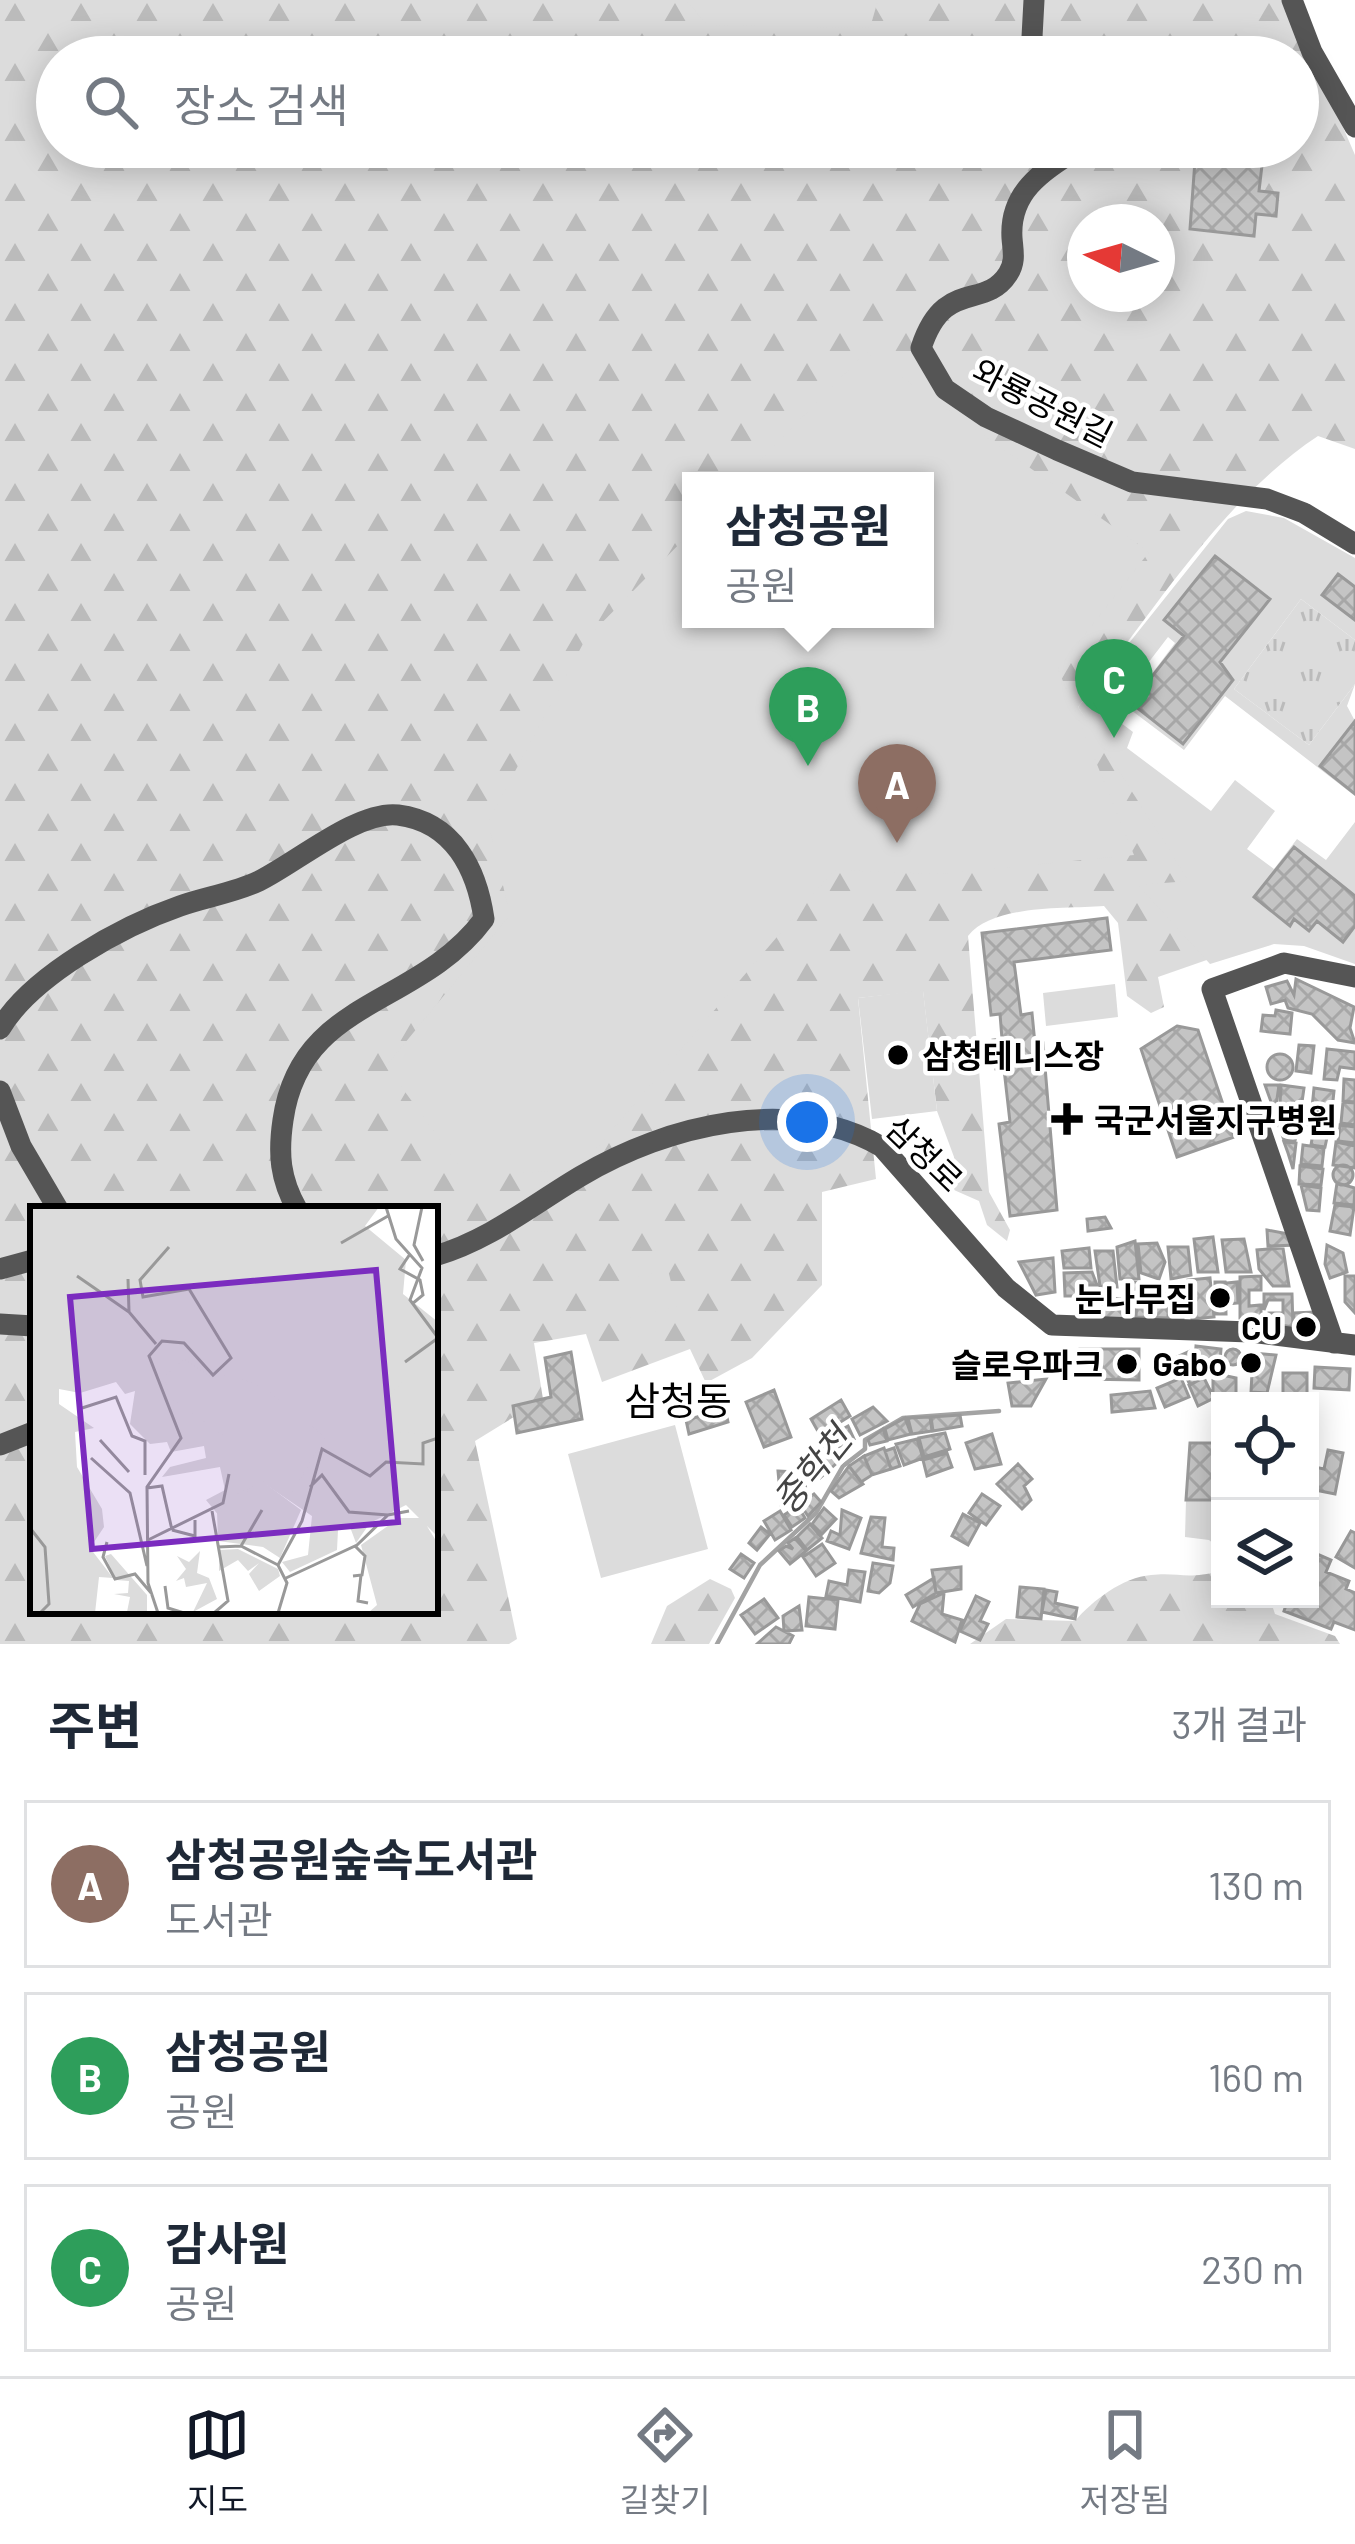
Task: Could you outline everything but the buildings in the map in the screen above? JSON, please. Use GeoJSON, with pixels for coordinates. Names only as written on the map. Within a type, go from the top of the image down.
{"type":"FeatureCollection","features":[{"type":"Feature","properties":{"kind":"street"},"geometry":{"type":"LineString","coordinates":[[1032,36],[1034,0]]}},
{"type":"Feature","properties":{"kind":"street"},"geometry":{"type":"LineString","coordinates":[[1292,0],[1306,36]]}},
{"type":"Feature","properties":{"kind":"street"},"geometry":{"type":"LineString","coordinates":[[1319,64],[1355,127]]}},
{"type":"Feature","properties":{"kind":"street","name":"와룡공원길"},"geometry":{"type":"LineString","coordinates":[[1051,168],[1016,200],[1015,258],[1008,274],[997,286],[953,298],[929,323],[921,348],[945,389],[986,417],[1132,482],[1267,499],[1304,512],[1355,544]]}},
{"type":"Feature","properties":{"kind":"street"},"geometry":{"type":"LineString","coordinates":[[0,1029],[13,1006],[66,964],[175,908],[253,884],[356,822],[401,815],[442,832],[457,845],[478,882],[484,919],[435,970],[344,1019],[301,1058],[285,1105],[278,1153],[295,1206]]}},
{"type":"Feature","properties":{"kind":"street"},"geometry":{"type":"LineString","coordinates":[[1345,1344],[1213,989],[1284,963],[1355,977]]}},
{"type":"Feature","properties":{"kind":"street"},"geometry":{"type":"LineString","coordinates":[[0,1090],[21,1146],[56,1206]]}},
{"type":"Feature","properties":{"kind":"street","name":"삼청로"},"geometry":{"type":"LineString","coordinates":[[438,1255],[482,1240],[586,1173],[667,1140],[756,1118],[807,1120],[859,1133],[882,1147],[1006,1288],[1052,1325],[1250,1332],[1345,1344]]}},
{"type":"Feature","properties":{"kind":"street"},"geometry":{"type":"LineString","coordinates":[[0,1269],[30,1261]]}},
{"type":"Feature","properties":{"kind":"street"},"geometry":{"type":"LineString","coordinates":[[0,1324],[30,1326]]}},
{"type":"Feature","properties":{"kind":"street"},"geometry":{"type":"LineString","coordinates":[[0,1445],[30,1433]]}},
{"type":"Feature","properties":{"kind":"green space"},"geometry":{"type":"Polygon","coordinates":[[[0,0],[1288,0],[1304,36],[36,36],[36,168],[1319,168],[1319,72],[1355,155],[1355,449],[1318,436],[1249,493],[1189,562],[1078,707],[1244,947],[1158,977],[1164,1007],[1151,1013],[1127,996],[1118,923],[1104,906],[1012,913],[994,918],[968,936],[989,1192],[1010,1230],[1007,1241],[987,1225],[979,1201],[954,1190],[954,1157],[937,1111],[923,991],[858,998],[876,1179],[822,1192],[822,1285],[752,1358],[706,1383],[690,1349],[602,1382],[586,1334],[534,1343],[543,1399],[475,1441],[517,1639],[509,1644],[0,1644],[0,0]]]}},
{"type":"Feature","properties":{"kind":"green space"},"geometry":{"type":"Polygon","coordinates":[[[686,0],[878,0],[870,28],[707,25],[686,0]]]}},
{"type":"Feature","properties":{"kind":"green space"},"geometry":{"type":"Polygon","coordinates":[[[866,352],[1149,552],[1058,669],[1134,855],[939,874],[834,870],[578,1170],[466,1175],[386,1066],[510,915],[488,822],[585,640],[682,541],[682,628],[934,628],[934,472],[749,472],[866,352]]]}},
{"type":"Feature","properties":{"kind":"green space"},"geometry":{"type":"Polygon","coordinates":[[[1246,511],[1284,518],[1355,558],[1355,587],[1323,595],[1355,620],[1355,640],[1301,599],[1234,689],[1309,745],[1355,684],[1347,706],[1355,721],[1320,766],[1355,796],[1225,696],[1184,750],[1127,707],[1175,643],[1168,637],[1109,714],[1133,732],[1127,748],[1211,811],[1235,780],[1275,811],[1247,849],[1274,869],[1297,839],[1326,860],[1355,822],[1355,896],[1294,847],[1254,897],[1290,925],[1294,919],[1309,931],[1317,921],[1342,942],[1355,926],[1355,964],[1304,946],[1274,944],[1210,964],[1138,885],[1189,881],[1078,707],[1228,519],[1246,511]],[[1215,556],[1164,620],[1184,636],[1182,743],[1232,681],[1220,662],[1269,599],[1215,556]]]}},
{"type":"Feature","properties":{"kind":"green space"},"geometry":{"type":"Polygon","coordinates":[[[1301,599],[1355,640],[1355,684],[1309,745],[1234,689],[1301,599]]]}},
{"type":"Feature","properties":{"kind":"green space"},"geometry":{"type":"Polygon","coordinates":[[[1115,984],[1118,1017],[1046,1026],[1043,993],[1115,984]]]}},
{"type":"Feature","properties":{"kind":"green space","name":"삼청테니스장"},"geometry":{"type":"Polygon","coordinates":[[[923,990],[937,1111],[872,1119],[858,998],[923,990]]]}},
{"type":"Feature","properties":{"kind":"green space"},"geometry":{"type":"Polygon","coordinates":[[[668,1270],[677,1306],[601,1324],[592,1288],[668,1270]]]}},
{"type":"Feature","properties":{"kind":"green space"},"geometry":{"type":"Polygon","coordinates":[[[675,1425],[708,1549],[601,1578],[568,1454],[675,1425]]]}},
{"type":"Feature","properties":{"kind":"green space"},"geometry":{"type":"Polygon","coordinates":[[[1186,1500],[1211,1500],[1211,1542],[1185,1537],[1186,1500]]]}},
{"type":"Feature","properties":{"kind":"green space"},"geometry":{"type":"Polygon","coordinates":[[[1211,1573],[1211,1608],[1273,1608],[1275,1614],[1335,1636],[1340,1644],[970,1644],[1006,1619],[1075,1621],[1109,1591],[1130,1580],[1161,1574],[1211,1573]]]}},
{"type":"Feature","properties":{"kind":"green space"},"geometry":{"type":"Polygon","coordinates":[[[710,1579],[731,1589],[735,1598],[709,1644],[651,1644],[667,1606],[710,1579]]]}},
{"type":"Feature","properties":{"kind":"waterway","name":"중학천"},"geometry":{"type":"LineString","coordinates":[[717,1644],[760,1565],[816,1513],[843,1466],[865,1449],[865,1440],[903,1418],[999,1411]]}},
{"type":"Feature","properties":{"kind":"place","name":"감사원"},"geometry":{"type":"Point","coordinates":[1114,738]}},
{"type":"Feature","properties":{"kind":"place","name":"삼청공원"},"geometry":{"type":"Point","coordinates":[808,766]}},
{"type":"Feature","properties":{"kind":"place","name":"삼청공원숲속도서관"},"geometry":{"type":"Point","coordinates":[897,843]}},
{"type":"Feature","properties":{"kind":"place","name":"삼청테니스장"},"geometry":{"type":"Point","coordinates":[898,1055]}},
{"type":"Feature","properties":{"kind":"place","name":"국군서울지구병원"},"geometry":{"type":"Point","coordinates":[1067,1119]}},
{"type":"Feature","properties":{"kind":"place","name":"눈나무집"},"geometry":{"type":"Point","coordinates":[1220,1298]}},
{"type":"Feature","properties":{"kind":"place","name":"CU"},"geometry":{"type":"Point","coordinates":[1306,1327]}},
{"type":"Feature","properties":{"kind":"place","name":"Gabo"},"geometry":{"type":"Point","coordinates":[1251,1363]}},
{"type":"Feature","properties":{"kind":"place","name":"슬로우파크"},"geometry":{"type":"Point","coordinates":[1127,1364]}},
{"type":"Feature","properties":{"kind":"district","name":"삼청동"},"geometry":{"type":"Point","coordinates":[678,1399]}}]}
